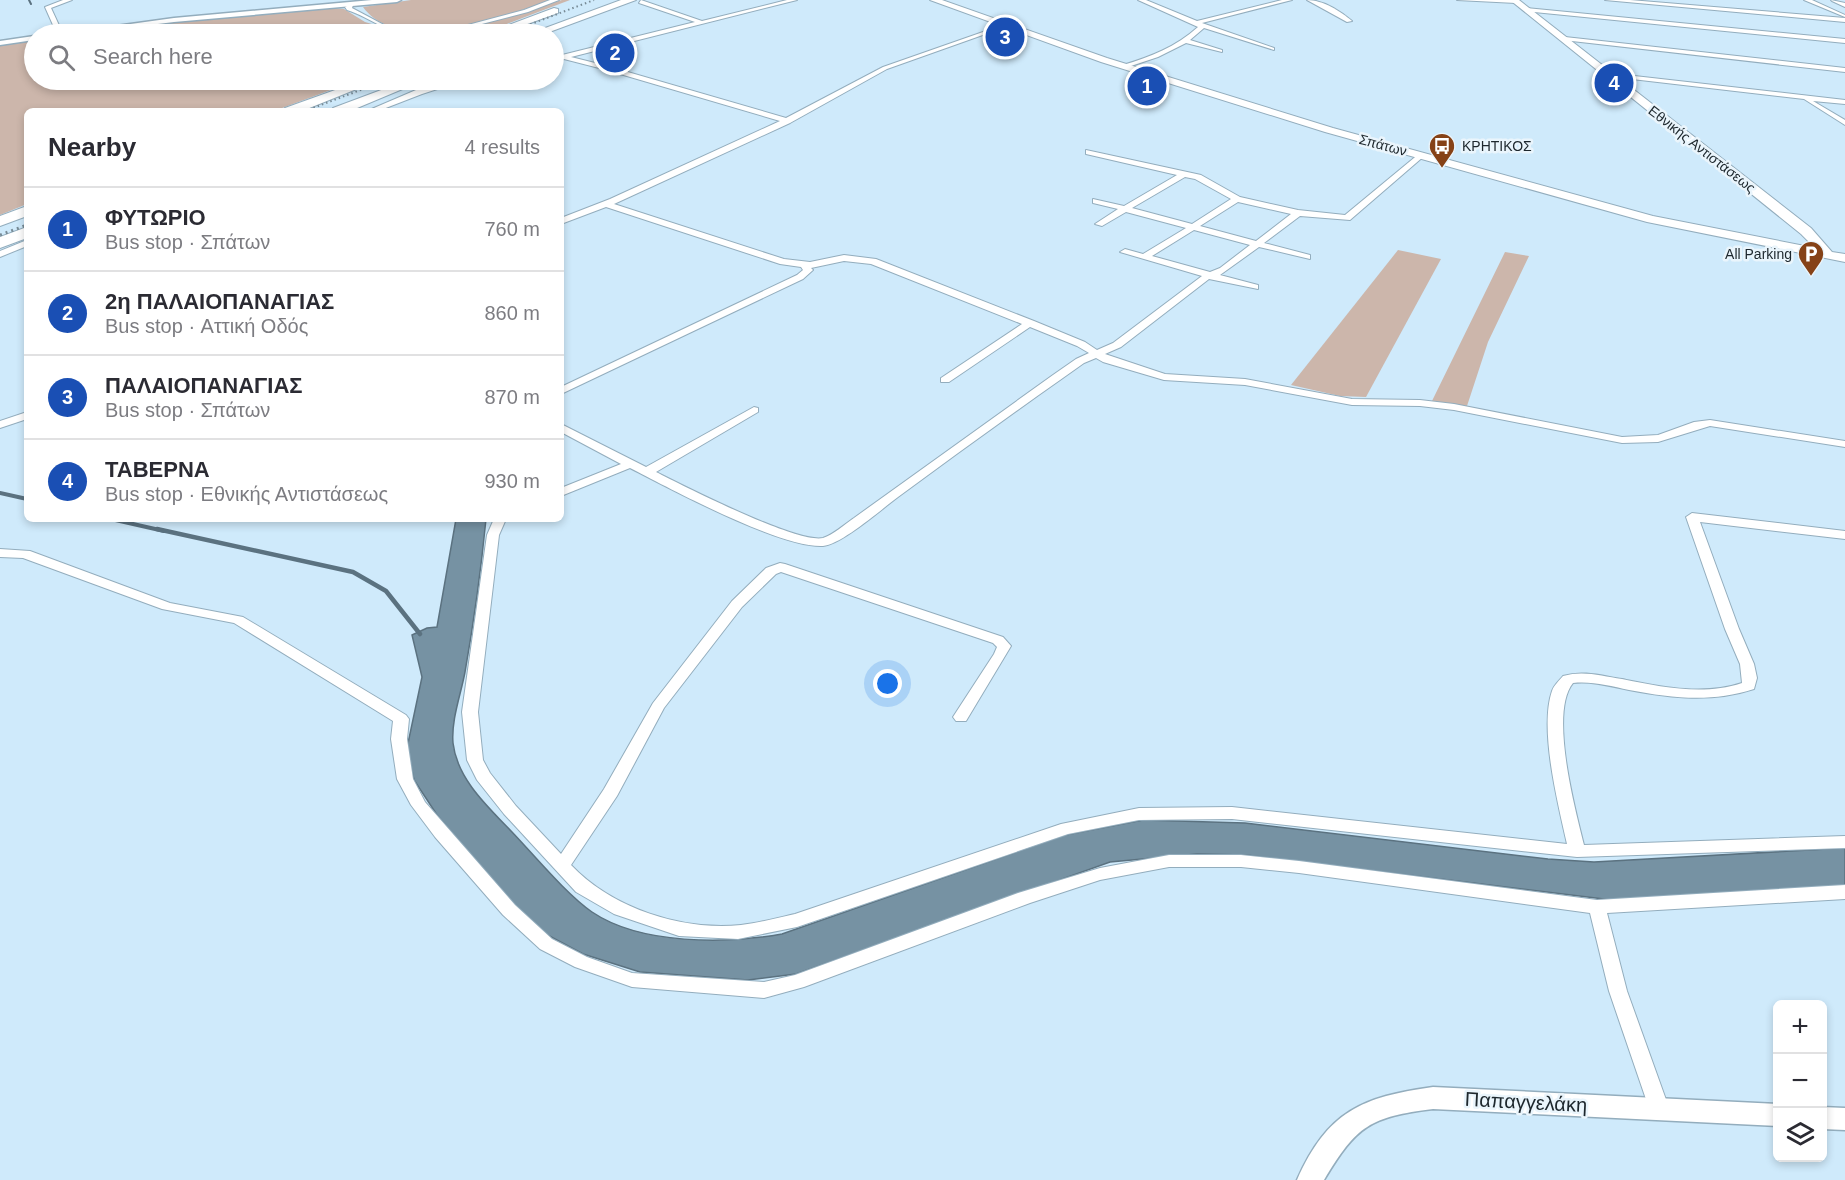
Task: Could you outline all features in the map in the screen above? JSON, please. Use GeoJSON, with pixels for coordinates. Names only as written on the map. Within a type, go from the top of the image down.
{"type":"FeatureCollection","features":[{"type":"Feature","properties":{"kind":"highway"},"geometry":{"type":"LineString","coordinates":[[559,24],[620,0]]}},
{"type":"Feature","properties":{"kind":"highway"},"geometry":{"type":"LineString","coordinates":[[564,24],[636,1]]}},
{"type":"Feature","properties":{"kind":"highway"},"geometry":{"type":"LineString","coordinates":[[518,24],[572,4]]}},
{"type":"Feature","properties":{"kind":"highway"},"geometry":{"type":"LineString","coordinates":[[298,108],[346,90]]}},
{"type":"Feature","properties":{"kind":"highway"},"geometry":{"type":"LineString","coordinates":[[346,108],[392,90]]}},
{"type":"Feature","properties":{"kind":"highway"},"geometry":{"type":"LineString","coordinates":[[0,221],[24,212]]}},
{"type":"Feature","properties":{"kind":"highway"},"geometry":{"type":"LineString","coordinates":[[1,246],[24,234]]}},
{"type":"Feature","properties":{"kind":"main road","name":"Σπάτων"},"geometry":{"type":"LineString","coordinates":[[924,0],[1001,24]]}},
{"type":"Feature","properties":{"kind":"main road","name":"Σπάτων"},"geometry":{"type":"LineString","coordinates":[[934,0],[1125,66],[1329,130],[1651,219],[1829,249],[1844,257]]}},
{"type":"Feature","properties":{"kind":"main road","name":"Εθνικής Αντιστάσεως"},"geometry":{"type":"LineString","coordinates":[[1515,1],[1829,249]]}},
{"type":"Feature","properties":{"kind":"street"},"geometry":{"type":"LineString","coordinates":[[56,24],[48,7],[69,0]]}},
{"type":"Feature","properties":{"kind":"street"},"geometry":{"type":"LineString","coordinates":[[147,24],[397,0]]}},
{"type":"Feature","properties":{"kind":"street"},"geometry":{"type":"LineString","coordinates":[[476,24],[526,11],[556,0]]}},
{"type":"Feature","properties":{"kind":"street"},"geometry":{"type":"LineString","coordinates":[[564,56],[794,0]]}},
{"type":"Feature","properties":{"kind":"street"},"geometry":{"type":"LineString","coordinates":[[1141,0],[1199,24],[1272,49]]}},
{"type":"Feature","properties":{"kind":"street"},"geometry":{"type":"LineString","coordinates":[[1199,24],[1288,0]]}},
{"type":"Feature","properties":{"kind":"street"},"geometry":{"type":"LineString","coordinates":[[1310,0],[1325,6],[1349,21]]}},
{"type":"Feature","properties":{"kind":"street"},"geometry":{"type":"LineString","coordinates":[[1462,0],[1515,1]]}},
{"type":"Feature","properties":{"kind":"street"},"geometry":{"type":"LineString","coordinates":[[1608,0],[1740,12],[1845,18]]}},
{"type":"Feature","properties":{"kind":"street"},"geometry":{"type":"LineString","coordinates":[[1718,0],[1749,18]]}},
{"type":"Feature","properties":{"kind":"street"},"geometry":{"type":"LineString","coordinates":[[1807,0],[1845,18]]}},
{"type":"Feature","properties":{"kind":"street"},"geometry":{"type":"LineString","coordinates":[[1834,0],[1845,5]]}},
{"type":"Feature","properties":{"kind":"street"},"geometry":{"type":"LineString","coordinates":[[636,1],[703,23]]}},
{"type":"Feature","properties":{"kind":"street"},"geometry":{"type":"LineString","coordinates":[[350,5],[379,24]]}},
{"type":"Feature","properties":{"kind":"street"},"geometry":{"type":"LineString","coordinates":[[1526,10],[1845,41]]}},
{"type":"Feature","properties":{"kind":"street"},"geometry":{"type":"LineString","coordinates":[[564,220],[607,204],[787,121],[885,68],[1001,24]]}},
{"type":"Feature","properties":{"kind":"street"},"geometry":{"type":"LineString","coordinates":[[1125,66],[1158,57],[1186,41],[1201,28],[1199,24]]}},
{"type":"Feature","properties":{"kind":"street"},"geometry":{"type":"LineString","coordinates":[[1758,24],[1776,35]]}},
{"type":"Feature","properties":{"kind":"street"},"geometry":{"type":"LineString","coordinates":[[0,43],[24,39]]}},
{"type":"Feature","properties":{"kind":"street"},"geometry":{"type":"LineString","coordinates":[[1565,39],[1845,70]]}},
{"type":"Feature","properties":{"kind":"street"},"geometry":{"type":"LineString","coordinates":[[1186,41],[1220,51]]}},
{"type":"Feature","properties":{"kind":"street"},"geometry":{"type":"LineString","coordinates":[[564,60],[584,63],[787,121]]}},
{"type":"Feature","properties":{"kind":"street"},"geometry":{"type":"LineString","coordinates":[[1608,75],[1845,102]]}},
{"type":"Feature","properties":{"kind":"street"},"geometry":{"type":"LineString","coordinates":[[379,108],[426,90]]}},
{"type":"Feature","properties":{"kind":"street"},"geometry":{"type":"LineString","coordinates":[[1802,97],[1845,123]]}},
{"type":"Feature","properties":{"kind":"street"},"geometry":{"type":"LineString","coordinates":[[1089,152],[1198,177],[1222,194],[1237,199],[1298,213],[1347,218],[1420,155]]}},
{"type":"Feature","properties":{"kind":"street"},"geometry":{"type":"LineString","coordinates":[[1099,224],[1184,174]]}},
{"type":"Feature","properties":{"kind":"street"},"geometry":{"type":"LineString","coordinates":[[1145,257],[1237,199]]}},
{"type":"Feature","properties":{"kind":"street"},"geometry":{"type":"LineString","coordinates":[[1096,201],[1307,257]]}},
{"type":"Feature","properties":{"kind":"street"},"geometry":{"type":"LineString","coordinates":[[607,204],[783,262],[805,266],[844,258],[873,261],[1030,323],[1096,352],[1107,360],[1164,377],[1245,382],[1352,402],[1420,403],[1454,407],[1622,440],[1650,441],[1672,436],[1695,424],[1710,423],[1845,444]]}},
{"type":"Feature","properties":{"kind":"street"},"geometry":{"type":"LineString","coordinates":[[564,211],[577,216]]}},
{"type":"Feature","properties":{"kind":"street"},"geometry":{"type":"LineString","coordinates":[[564,429],[646,472],[795,539],[823,542],[864,516],[1062,373],[1096,352],[1117,345],[1206,277],[1223,270],[1260,244],[1298,213]]}},
{"type":"Feature","properties":{"kind":"street"},"geometry":{"type":"LineString","coordinates":[[1,246],[24,243]]}},
{"type":"Feature","properties":{"kind":"street"},"geometry":{"type":"LineString","coordinates":[[1125,252],[1255,287]]}},
{"type":"Feature","properties":{"kind":"street"},"geometry":{"type":"LineString","coordinates":[[564,390],[806,273],[808,270],[805,266]]}},
{"type":"Feature","properties":{"kind":"street"},"geometry":{"type":"LineString","coordinates":[[945,380],[1030,323]]}},
{"type":"Feature","properties":{"kind":"street"},"geometry":{"type":"LineString","coordinates":[[646,472],[754,410]]}},
{"type":"Feature","properties":{"kind":"street"},"geometry":{"type":"LineString","coordinates":[[0,425],[24,416]]}},
{"type":"Feature","properties":{"kind":"street"},"geometry":{"type":"LineString","coordinates":[[564,491],[630,464]]}},
{"type":"Feature","properties":{"kind":"street"},"geometry":{"type":"LineString","coordinates":[[1577,852],[1568,817],[1559,762],[1555,714],[1559,691],[1568,679],[1584,676],[1663,692],[1706,695],[1731,693],[1749,686],[1751,676],[1746,660],[1733,631],[1692,517],[1845,535]]}},
{"type":"Feature","properties":{"kind":"street"},"geometry":{"type":"LineString","coordinates":[[499,522],[493,535],[470,712],[475,760],[483,776],[510,810],[582,887],[621,909],[679,929],[728,932],[759,929],[797,920],[1067,828],[1139,814],[1232,813],[1577,852],[1845,842]]}},
{"type":"Feature","properties":{"kind":"street"},"geometry":{"type":"LineString","coordinates":[[0,553],[26,554],[167,606],[238,620],[401,718],[399,739],[405,779],[419,805],[441,833],[509,910],[546,944],[581,962],[632,980],[764,990],[797,982],[1072,882],[1169,861],[1241,861],[1299,867],[1597,907],[1845,892]]}},
{"type":"Feature","properties":{"kind":"street"},"geometry":{"type":"LineString","coordinates":[[562,865],[611,792],[658,706],[737,604],[771,570],[780,567],[998,640],[1004,646],[1001,654],[961,717]]}},
{"type":"Feature","properties":{"kind":"street"},"geometry":{"type":"LineString","coordinates":[[1597,907],[1618,991],[1659,1108]]}},
{"type":"Feature","properties":{"kind":"street","name":"Παπαγγελάκη"},"geometry":{"type":"LineString","coordinates":[[1310,1180],[1333,1142],[1351,1120],[1372,1109],[1396,1102],[1433,1098],[1773,1115]]}},
{"type":"Feature","properties":{"kind":"street"},"geometry":{"type":"LineString","coordinates":[[1827,1118],[1845,1119]]}},
{"type":"Feature","properties":{"kind":"shaded area"},"geometry":{"type":"Polygon","coordinates":[[[411,0],[552,0],[472,24],[386,24],[380,22],[363,7],[411,0]]]}},
{"type":"Feature","properties":{"kind":"shaded area"},"geometry":{"type":"Polygon","coordinates":[[[562,0],[570,0],[506,24],[480,24],[562,0]]]}},
{"type":"Feature","properties":{"kind":"shaded area"},"geometry":{"type":"Polygon","coordinates":[[[333,8],[344,9],[372,24],[159,24],[333,8]]]}},
{"type":"Feature","properties":{"kind":"shaded area"},"geometry":{"type":"Polygon","coordinates":[[[24,41],[24,90],[331,90],[282,108],[24,108],[24,205],[0,215],[0,45],[24,41]]]}},
{"type":"Feature","properties":{"kind":"shaded area"},"geometry":{"type":"Polygon","coordinates":[[[1398,250],[1441,259],[1366,397],[1340,396],[1291,385],[1398,250]]]}},
{"type":"Feature","properties":{"kind":"shaded area"},"geometry":{"type":"Polygon","coordinates":[[[1505,252],[1529,256],[1488,342],[1467,406],[1432,401],[1505,252]]]}},
{"type":"Feature","properties":{"kind":"water"},"geometry":{"type":"Polygon","coordinates":[[[455,522],[486,522],[465,672],[453,725],[453,743],[461,769],[475,792],[582,905],[612,923],[634,931],[659,936],[710,940],[782,934],[1065,835],[1143,820],[1245,823],[1548,859],[1594,862],[1845,848],[1845,889],[1612,900],[1246,855],[1197,854],[1110,862],[796,974],[748,980],[640,972],[583,954],[540,931],[500,890],[437,815],[414,780],[407,748],[422,677],[412,635],[427,628],[437,627],[455,522]]]}},
{"type":"Feature","properties":{"kind":"waterway"},"geometry":{"type":"LineString","coordinates":[[29,0],[31,4]]}},
{"type":"Feature","properties":{"kind":"waterway"},"geometry":{"type":"LineString","coordinates":[[0,493],[24,498]]}},
{"type":"Feature","properties":{"kind":"waterway"},"geometry":{"type":"LineString","coordinates":[[124,522],[164,531]]}},
{"type":"Feature","properties":{"kind":"waterway"},"geometry":{"type":"LineString","coordinates":[[157,529],[353,572],[386,591],[420,634]]}},
{"type":"Feature","properties":{"kind":"railway"},"geometry":{"type":"LineString","coordinates":[[531,24],[594,0]]}},
{"type":"Feature","properties":{"kind":"railway"},"geometry":{"type":"LineString","coordinates":[[313,108],[361,90]]}},
{"type":"Feature","properties":{"kind":"railway"},"geometry":{"type":"LineString","coordinates":[[0,235],[24,226]]}},
{"type":"Feature","properties":{"kind":"place","name":"ΠΑΛΑΙΟΠΑΝΑΓΙΑΣ"},"geometry":{"type":"Point","coordinates":[1005,37]}},
{"type":"Feature","properties":{"kind":"place","name":"2η ΠΑΛΑΙΟΠΑΝΑΓΙΑΣ"},"geometry":{"type":"Point","coordinates":[615,53]}},
{"type":"Feature","properties":{"kind":"place","name":"ΤΑΒΕΡΝΑ"},"geometry":{"type":"Point","coordinates":[1614,83]}},
{"type":"Feature","properties":{"kind":"place","name":"ΦΥΤΩΡΙΟ"},"geometry":{"type":"Point","coordinates":[1147,86]}},
{"type":"Feature","properties":{"kind":"place","name":"ΚΡΗΤΙΚΟΣ"},"geometry":{"type":"Point","coordinates":[1442,169]}},
{"type":"Feature","properties":{"kind":"place","name":"All Parking"},"geometry":{"type":"Point","coordinates":[1811,277]}}]}
